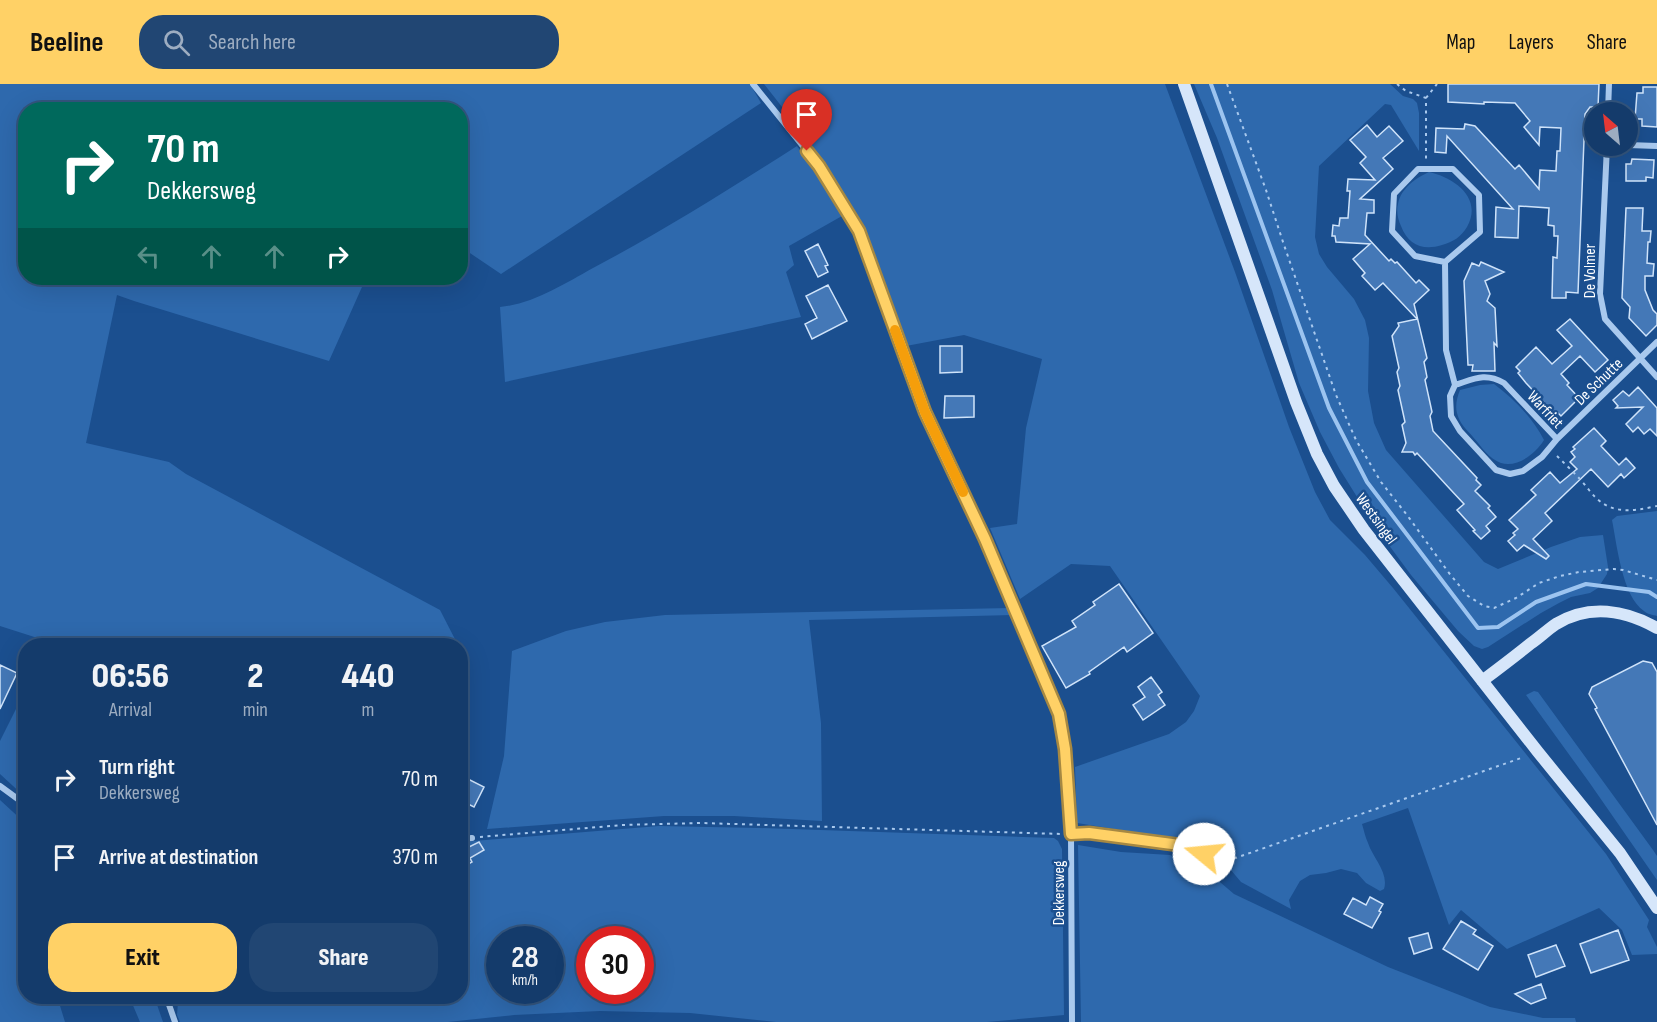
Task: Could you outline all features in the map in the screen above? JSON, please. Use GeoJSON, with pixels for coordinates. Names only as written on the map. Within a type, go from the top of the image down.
{"type":"FeatureCollection","features":[{"type":"Feature","properties":{"kind":"main road","name":"Westsingel"},"geometry":{"type":"LineString","coordinates":[[1184,84],[1296,402],[1317,454],[1334,486],[1364,530],[1620,853],[1657,908]]}},
{"type":"Feature","properties":{"kind":"main road"},"geometry":{"type":"LineString","coordinates":[[1482,681],[1556,624],[1586,612],[1621,613],[1642,619],[1657,628]]}},
{"type":"Feature","properties":{"kind":"street","name":"Dekkersweg"},"geometry":{"type":"LineString","coordinates":[[753,84],[819,166],[859,231],[925,412],[985,539],[1059,714],[1065,749],[1071,834],[1072,1022]]}},
{"type":"Feature","properties":{"kind":"street"},"geometry":{"type":"LineString","coordinates":[[1608,102],[1609,84]]}},
{"type":"Feature","properties":{"kind":"street"},"geometry":{"type":"LineString","coordinates":[[1638,145],[1657,146]]}},
{"type":"Feature","properties":{"kind":"street","name":"De Volmer"},"geometry":{"type":"LineString","coordinates":[[1607,156],[1600,294],[1605,319],[1657,377]]}},
{"type":"Feature","properties":{"kind":"street"},"geometry":{"type":"LineString","coordinates":[[1426,169],[1453,169],[1479,195],[1480,232],[1444,262],[1415,256],[1392,231],[1394,194],[1418,170],[1426,169]]}},
{"type":"Feature","properties":{"kind":"street","name":"Warfriet"},"geometry":{"type":"LineString","coordinates":[[1444,262],[1446,350],[1455,385],[1450,396],[1451,416],[1460,432],[1496,471],[1510,474],[1523,471],[1557,439],[1504,383],[1495,377],[1480,377],[1455,385]]}},
{"type":"Feature","properties":{"kind":"street","name":"De Schutte"},"geometry":{"type":"LineString","coordinates":[[1557,439],[1657,342]]}},
{"type":"Feature","properties":{"kind":"street"},"geometry":{"type":"LineString","coordinates":[[0,786],[18,798]]}},
{"type":"Feature","properties":{"kind":"street"},"geometry":{"type":"LineString","coordinates":[[1071,834],[1089,833],[1187,846],[1219,864]]}},
{"type":"Feature","properties":{"kind":"street"},"geometry":{"type":"LineString","coordinates":[[468,838],[472,838]]}},
{"type":"Feature","properties":{"kind":"street"},"geometry":{"type":"LineString","coordinates":[[169,1004],[175,1022]]}},
{"type":"Feature","properties":{"kind":"path"},"geometry":{"type":"LineString","coordinates":[[1227,84],[1336,395],[1356,440],[1381,482],[1468,596],[1484,606],[1494,608],[1539,583],[1560,576],[1614,569],[1657,580]]}},
{"type":"Feature","properties":{"kind":"path"},"geometry":{"type":"LineString","coordinates":[[1397,84],[1406,91],[1426,98]]}},
{"type":"Feature","properties":{"kind":"path"},"geometry":{"type":"LineString","coordinates":[[1426,169],[1426,98],[1437,84]]}},
{"type":"Feature","properties":{"kind":"path"},"geometry":{"type":"LineString","coordinates":[[1550,448],[1600,503],[1612,509],[1624,510],[1657,506]]}},
{"type":"Feature","properties":{"kind":"path"},"geometry":{"type":"LineString","coordinates":[[1219,864],[1538,752]]}},
{"type":"Feature","properties":{"kind":"path"},"geometry":{"type":"LineString","coordinates":[[472,838],[622,825],[701,823],[1071,834]]}},
{"type":"Feature","properties":{"kind":"shaded area"},"geometry":{"type":"Polygon","coordinates":[[[0,84],[750,84],[761,103],[501,274],[468,252],[468,102],[18,102],[18,285],[363,285],[329,361],[117,295],[86,443],[169,462],[186,474],[440,610],[454,638],[38,638],[0,626],[0,84]]]}},
{"type":"Feature","properties":{"kind":"shaded area"},"geometry":{"type":"Polygon","coordinates":[[[764,84],[1165,84],[1235,272],[1289,427],[1315,492],[1330,520],[1365,555],[1393,588],[1606,854],[1649,920],[1647,927],[1657,947],[1657,954],[1632,955],[1622,930],[1599,908],[1507,949],[1461,910],[1449,925],[1408,808],[1362,824],[1370,849],[1382,871],[1384,889],[1380,891],[1366,883],[1357,873],[1341,869],[1310,875],[1300,881],[1289,900],[1291,909],[1241,882],[1230,869],[1189,841],[1077,823],[1075,767],[1169,734],[1186,722],[1194,711],[1200,696],[1110,566],[1071,564],[1020,599],[990,528],[1017,524],[1026,428],[1042,359],[964,335],[906,346],[869,248],[846,199],[813,148],[764,84]]]}},
{"type":"Feature","properties":{"kind":"shaded area"},"geometry":{"type":"Polygon","coordinates":[[[1194,84],[1390,84],[1403,96],[1417,103],[1419,151],[1391,105],[1385,104],[1319,166],[1315,237],[1319,254],[1354,299],[1365,320],[1369,338],[1368,391],[1374,423],[1386,450],[1484,562],[1498,569],[1580,537],[1603,535],[1608,567],[1607,574],[1598,588],[1559,603],[1482,649],[1474,646],[1458,631],[1411,575],[1377,529],[1339,468],[1320,432],[1299,383],[1272,290],[1217,138],[1194,84]]]}},
{"type":"Feature","properties":{"kind":"shaded area"},"geometry":{"type":"Polygon","coordinates":[[[797,146],[819,175],[842,216],[789,246],[794,265],[786,272],[801,317],[505,382],[500,307],[536,298],[560,287],[671,224],[797,146]]]}},
{"type":"Feature","properties":{"kind":"shaded area"},"geometry":{"type":"Polygon","coordinates":[[[1429,172],[1448,179],[1464,191],[1469,198],[1471,217],[1467,227],[1453,241],[1435,247],[1423,247],[1412,242],[1404,233],[1397,210],[1402,193],[1406,188],[1429,172]]]}},
{"type":"Feature","properties":{"kind":"shaded area"},"geometry":{"type":"Polygon","coordinates":[[[1494,384],[1522,409],[1544,440],[1526,458],[1514,463],[1501,463],[1489,455],[1464,426],[1457,413],[1460,390],[1494,384]]]}},
{"type":"Feature","properties":{"kind":"shaded area"},"geometry":{"type":"Polygon","coordinates":[[[1657,511],[1657,616],[1644,611],[1630,594],[1622,569],[1612,520],[1617,516],[1657,511]]]}},
{"type":"Feature","properties":{"kind":"shaded area"},"geometry":{"type":"Polygon","coordinates":[[[1010,608],[1013,615],[809,620],[821,723],[822,821],[734,816],[664,816],[487,829],[504,756],[512,651],[566,631],[605,622],[665,615],[1010,608]]]}},
{"type":"Feature","properties":{"kind":"shaded area"},"geometry":{"type":"Polygon","coordinates":[[[1534,691],[1538,692],[1657,856],[1657,880],[1526,695],[1534,691]]]}},
{"type":"Feature","properties":{"kind":"shaded area"},"geometry":{"type":"Polygon","coordinates":[[[18,705],[18,791],[0,774],[0,741],[18,705]]]}},
{"type":"Feature","properties":{"kind":"shaded area"},"geometry":{"type":"Polygon","coordinates":[[[0,800],[18,817],[18,1004],[59,1004],[65,1022],[0,1022],[0,800]]]}},
{"type":"Feature","properties":{"kind":"shaded area"},"geometry":{"type":"Polygon","coordinates":[[[659,826],[1054,838],[1062,849],[1064,1015],[987,1022],[776,1022],[690,1013],[600,1011],[514,1015],[448,1022],[180,1022],[177,1015],[178,1004],[468,1004],[468,841],[659,826]]]}},
{"type":"Feature","properties":{"kind":"shaded area"},"geometry":{"type":"Polygon","coordinates":[[[1078,845],[1121,852],[1170,855],[1214,877],[1234,894],[1388,967],[1490,1007],[1543,1018],[1575,1018],[1576,1022],[1081,1022],[1078,845]]]}},
{"type":"Feature","properties":{"kind":"shaded area"},"geometry":{"type":"Polygon","coordinates":[[[132,1004],[157,1004],[163,1022],[140,1022],[132,1004]]]}},
{"type":"Feature","properties":{"kind":"building"},"geometry":{"type":"Polygon","coordinates":[[[1448,84],[1599,84],[1598,102],[1584,102],[1578,293],[1566,292],[1566,298],[1552,298],[1553,257],[1557,258],[1558,236],[1554,236],[1554,226],[1548,225],[1549,208],[1519,206],[1518,238],[1495,237],[1496,207],[1513,209],[1447,136],[1446,153],[1435,152],[1436,128],[1464,129],[1465,124],[1475,126],[1515,169],[1519,165],[1539,189],[1540,170],[1556,171],[1561,128],[1540,127],[1539,145],[1524,127],[1530,121],[1515,103],[1448,102],[1448,84]]]}},
{"type":"Feature","properties":{"kind":"building"},"geometry":{"type":"Polygon","coordinates":[[[1643,87],[1657,87],[1657,127],[1642,126],[1642,119],[1638,119],[1637,93],[1643,93],[1643,87]]]}},
{"type":"Feature","properties":{"kind":"building"},"geometry":{"type":"Polygon","coordinates":[[[1367,125],[1377,137],[1389,126],[1403,141],[1383,158],[1393,169],[1360,199],[1374,200],[1374,213],[1367,213],[1365,235],[1389,261],[1391,259],[1397,262],[1416,283],[1419,280],[1429,290],[1414,304],[1427,358],[1424,362],[1427,377],[1425,380],[1432,412],[1430,416],[1433,431],[1477,478],[1476,480],[1481,485],[1475,491],[1490,506],[1488,508],[1496,517],[1486,526],[1490,531],[1481,539],[1457,510],[1464,504],[1417,453],[1415,455],[1413,452],[1402,452],[1406,443],[1402,425],[1405,422],[1398,390],[1400,386],[1397,372],[1399,368],[1392,336],[1399,326],[1398,323],[1417,319],[1383,283],[1375,290],[1362,276],[1365,273],[1353,259],[1370,244],[1336,242],[1335,236],[1332,236],[1333,225],[1339,226],[1340,218],[1348,218],[1350,191],[1347,191],[1348,179],[1375,180],[1360,163],[1366,157],[1350,140],[1367,125]]]}},
{"type":"Feature","properties":{"kind":"building"},"geometry":{"type":"Polygon","coordinates":[[[1632,159],[1654,160],[1653,178],[1646,177],[1646,181],[1626,181],[1626,164],[1631,164],[1632,159]]]}},
{"type":"Feature","properties":{"kind":"building"},"geometry":{"type":"Polygon","coordinates":[[[1626,208],[1643,208],[1642,231],[1651,231],[1647,263],[1654,264],[1653,276],[1645,276],[1645,290],[1657,314],[1657,325],[1646,336],[1629,318],[1630,307],[1622,298],[1626,208]]]}},
{"type":"Feature","properties":{"kind":"building"},"geometry":{"type":"Polygon","coordinates":[[[818,244],[828,265],[825,266],[828,272],[818,277],[805,251],[818,244]]]}},
{"type":"Feature","properties":{"kind":"building"},"geometry":{"type":"Polygon","coordinates":[[[1481,262],[1504,272],[1485,281],[1490,294],[1487,301],[1495,308],[1497,346],[1494,343],[1495,371],[1472,371],[1473,365],[1468,365],[1464,281],[1472,263],[1479,266],[1481,262]]]}},
{"type":"Feature","properties":{"kind":"building"},"geometry":{"type":"Polygon","coordinates":[[[828,285],[847,321],[812,339],[805,324],[817,318],[806,296],[828,285]]]}},
{"type":"Feature","properties":{"kind":"building"},"geometry":{"type":"Polygon","coordinates":[[[1570,319],[1608,360],[1595,372],[1580,356],[1561,374],[1579,398],[1561,416],[1557,412],[1555,414],[1526,383],[1516,367],[1536,347],[1552,364],[1572,346],[1557,330],[1570,319]]]}},
{"type":"Feature","properties":{"kind":"building"},"geometry":{"type":"Polygon","coordinates":[[[940,346],[962,346],[962,372],[940,373],[940,346]]]}},
{"type":"Feature","properties":{"kind":"building"},"geometry":{"type":"Polygon","coordinates":[[[1638,387],[1657,408],[1657,436],[1650,429],[1644,434],[1638,427],[1633,432],[1626,424],[1643,407],[1616,408],[1618,406],[1613,400],[1623,391],[1629,396],[1638,387]]]}},
{"type":"Feature","properties":{"kind":"building"},"geometry":{"type":"Polygon","coordinates":[[[945,396],[974,396],[974,417],[944,418],[945,396]]]}},
{"type":"Feature","properties":{"kind":"building"},"geometry":{"type":"Polygon","coordinates":[[[1594,428],[1606,441],[1601,446],[1619,465],[1626,458],[1635,468],[1624,478],[1621,474],[1608,487],[1591,469],[1545,513],[1552,521],[1533,539],[1549,556],[1546,559],[1524,545],[1517,551],[1508,541],[1518,529],[1509,520],[1536,495],[1531,490],[1550,472],[1560,483],[1577,469],[1570,462],[1575,457],[1571,452],[1575,449],[1573,447],[1594,428]]]}},
{"type":"Feature","properties":{"kind":"building"},"geometry":{"type":"Polygon","coordinates":[[[1119,584],[1153,633],[1127,652],[1124,647],[1089,672],[1090,674],[1066,688],[1042,646],[1076,627],[1072,621],[1095,605],[1093,602],[1119,584]]]}},
{"type":"Feature","properties":{"kind":"building"},"geometry":{"type":"Polygon","coordinates":[[[1643,661],[1652,663],[1657,672],[1657,825],[1589,694],[1592,687],[1643,661]]]}},
{"type":"Feature","properties":{"kind":"building"},"geometry":{"type":"Polygon","coordinates":[[[0,665],[17,673],[0,709],[0,665]]]}},
{"type":"Feature","properties":{"kind":"building"},"geometry":{"type":"Polygon","coordinates":[[[1151,677],[1162,692],[1158,695],[1165,705],[1143,720],[1133,705],[1145,697],[1138,687],[1151,677]]]}},
{"type":"Feature","properties":{"kind":"building"},"geometry":{"type":"Polygon","coordinates":[[[468,779],[484,787],[474,807],[468,804],[468,779]]]}},
{"type":"Feature","properties":{"kind":"building"},"geometry":{"type":"Polygon","coordinates":[[[479,842],[484,850],[470,858],[472,862],[468,864],[468,848],[479,842]]]}},
{"type":"Feature","properties":{"kind":"building"},"geometry":{"type":"Polygon","coordinates":[[[1370,897],[1383,904],[1372,928],[1344,914],[1353,898],[1366,905],[1370,897]]]}},
{"type":"Feature","properties":{"kind":"building"},"geometry":{"type":"Polygon","coordinates":[[[1461,921],[1476,930],[1473,934],[1493,946],[1478,970],[1443,949],[1461,921]]]}},
{"type":"Feature","properties":{"kind":"building"},"geometry":{"type":"Polygon","coordinates":[[[1618,930],[1629,960],[1591,973],[1580,944],[1618,930]]]}},
{"type":"Feature","properties":{"kind":"building"},"geometry":{"type":"Polygon","coordinates":[[[1428,933],[1432,948],[1414,954],[1409,938],[1428,933]]]}},
{"type":"Feature","properties":{"kind":"building"},"geometry":{"type":"Polygon","coordinates":[[[1556,945],[1565,966],[1536,977],[1528,955],[1556,945]]]}},
{"type":"Feature","properties":{"kind":"building"},"geometry":{"type":"Polygon","coordinates":[[[1541,984],[1546,998],[1531,1004],[1515,994],[1541,984]]]}},
{"type":"Feature","properties":{"kind":"waterway"},"geometry":{"type":"LineString","coordinates":[[1211,84],[1329,408],[1367,482],[1478,628],[1498,627],[1536,602],[1586,584],[1649,592],[1657,597]]}},
{"type":"Feature","properties":{"kind":"slow traffic"},"geometry":{"type":"LineString","coordinates":[[895,330],[925,412],[963,492]]}},
{"type":"Feature","properties":{"kind":"route"},"geometry":{"type":"LineString","coordinates":[[807,151],[819,166],[859,231],[925,412],[985,539],[1048,684],[1059,714],[1065,749],[1071,834],[1089,833],[1187,846],[1204,854]]}}]}
